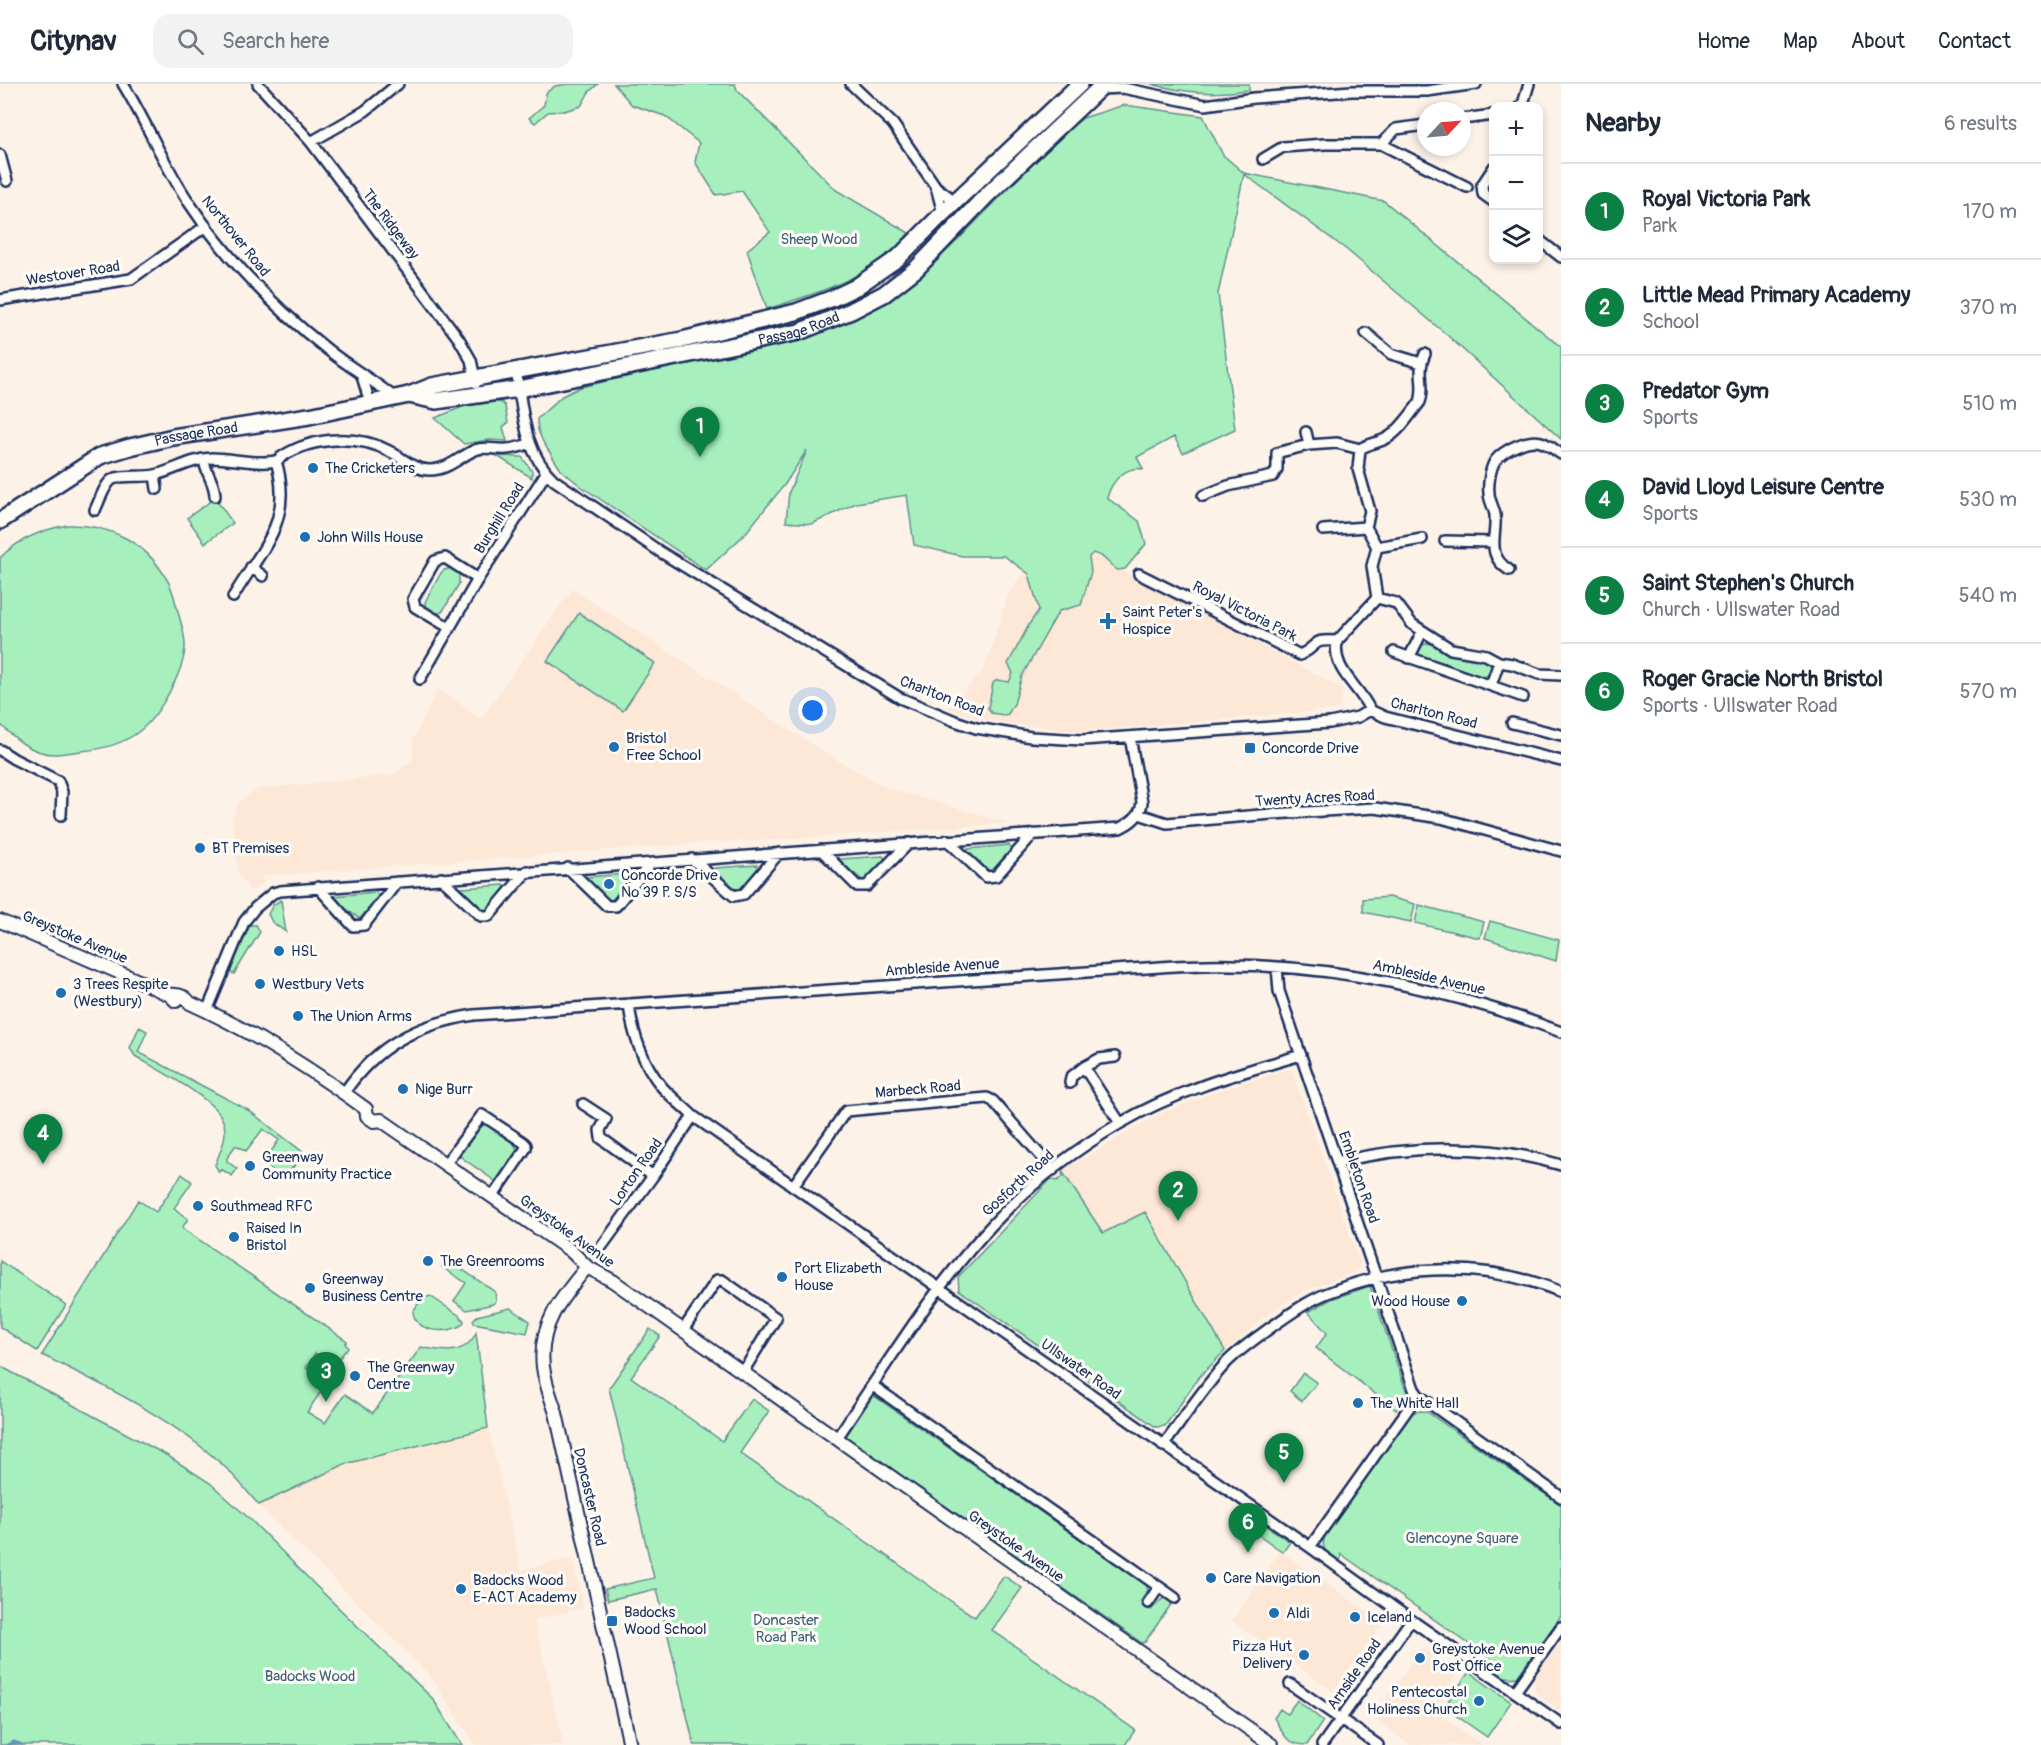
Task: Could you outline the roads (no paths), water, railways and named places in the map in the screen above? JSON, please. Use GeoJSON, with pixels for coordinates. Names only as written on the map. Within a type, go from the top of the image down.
{"type":"FeatureCollection","features":[{"type":"Feature","properties":{"kind":"main road","name":"Passage Road"},"geometry":{"type":"LineString","coordinates":[[0,521],[100,456],[130,447],[172,437],[309,416],[402,396],[432,386],[682,340],[796,312],[833,298],[876,275],[911,247],[955,201],[1080,84]]}},
{"type":"Feature","properties":{"kind":"main road","name":"Passage Road"},"geometry":{"type":"LineString","coordinates":[[402,396],[436,401],[519,389],[799,332],[851,311],[884,294],[916,269],[993,189],[1101,87]]}},
{"type":"Feature","properties":{"kind":"street","name":"Northover Road"},"geometry":{"type":"LineString","coordinates":[[123,84],[168,171],[206,226],[262,291],[326,349],[362,376],[402,396]]}},
{"type":"Feature","properties":{"kind":"street","name":"The Ridgeway"},"geometry":{"type":"LineString","coordinates":[[258,84],[311,142],[459,339],[471,360],[479,395]]}},
{"type":"Feature","properties":{"kind":"street"},"geometry":{"type":"LineString","coordinates":[[311,142],[364,111],[398,84]]}},
{"type":"Feature","properties":{"kind":"street"},"geometry":{"type":"LineString","coordinates":[[851,84],[893,124],[936,187],[943,213]]}},
{"type":"Feature","properties":{"kind":"street"},"geometry":{"type":"LineString","coordinates":[[1141,84],[1151,94]]}},
{"type":"Feature","properties":{"kind":"street"},"geometry":{"type":"LineString","coordinates":[[1101,87],[1123,88],[1205,105],[1352,88],[1427,91],[1473,84]]}},
{"type":"Feature","properties":{"kind":"street"},"geometry":{"type":"LineString","coordinates":[[1524,102],[1529,84]]}},
{"type":"Feature","properties":{"kind":"street"},"geometry":{"type":"LineString","coordinates":[[1471,118],[1489,116]]}},
{"type":"Feature","properties":{"kind":"street"},"geometry":{"type":"LineString","coordinates":[[1382,144],[1396,129],[1417,126]]}},
{"type":"Feature","properties":{"kind":"street"},"geometry":{"type":"LineString","coordinates":[[1263,159],[1283,147],[1382,144],[1467,187]]}},
{"type":"Feature","properties":{"kind":"street"},"geometry":{"type":"LineString","coordinates":[[0,155],[2,169],[8,181]]}},
{"type":"Feature","properties":{"kind":"street"},"geometry":{"type":"LineString","coordinates":[[1489,174],[1482,185],[1483,194],[1489,198]]}},
{"type":"Feature","properties":{"kind":"street"},"geometry":{"type":"LineString","coordinates":[[936,187],[955,201]]}},
{"type":"Feature","properties":{"kind":"street","name":"Westover Road"},"geometry":{"type":"LineString","coordinates":[[0,300],[131,279],[206,226]]}},
{"type":"Feature","properties":{"kind":"street"},"geometry":{"type":"LineString","coordinates":[[1543,242],[1561,257]]}},
{"type":"Feature","properties":{"kind":"street"},"geometry":{"type":"LineString","coordinates":[[1366,333],[1391,354],[1420,363]]}},
{"type":"Feature","properties":{"kind":"street"},"geometry":{"type":"LineString","coordinates":[[1203,496],[1228,486],[1267,478],[1276,472],[1277,453],[1309,445],[1337,443],[1360,449],[1386,439],[1420,402],[1422,396],[1420,363],[1425,354]]}},
{"type":"Feature","properties":{"kind":"street","name":"Charlton Road"},"geometry":{"type":"LineString","coordinates":[[516,370],[529,444],[546,473],[576,497],[662,553],[900,698],[955,721],[1004,733],[1082,740],[1330,723],[1358,717],[1370,710],[1385,717],[1561,761]]}},
{"type":"Feature","properties":{"kind":"street"},"geometry":{"type":"LineString","coordinates":[[362,376],[370,403]]}},
{"type":"Feature","properties":{"kind":"street"},"geometry":{"type":"LineString","coordinates":[[1306,432],[1309,445]]}},
{"type":"Feature","properties":{"kind":"street"},"geometry":{"type":"LineString","coordinates":[[95,510],[108,484],[113,479],[155,475],[186,462],[204,459],[276,461],[287,452],[308,446],[335,440],[354,440],[370,442],[391,452],[413,467],[441,470],[476,450],[508,449],[529,444]]}},
{"type":"Feature","properties":{"kind":"street"},"geometry":{"type":"LineString","coordinates":[[1509,570],[1500,562],[1492,542],[1495,516],[1489,493],[1491,472],[1496,461],[1509,451],[1533,441],[1545,443],[1561,454]]}},
{"type":"Feature","properties":{"kind":"street"},"geometry":{"type":"LineString","coordinates":[[1360,449],[1358,469],[1370,511],[1366,527],[1377,547],[1372,566],[1377,598]]}},
{"type":"Feature","properties":{"kind":"street"},"geometry":{"type":"LineString","coordinates":[[204,459],[207,473],[213,481],[215,496]]}},
{"type":"Feature","properties":{"kind":"street"},"geometry":{"type":"LineString","coordinates":[[232,597],[276,528],[283,494],[276,461]]}},
{"type":"Feature","properties":{"kind":"street","name":"Burghill Road"},"geometry":{"type":"LineString","coordinates":[[420,679],[478,579],[546,473]]}},
{"type":"Feature","properties":{"kind":"street"},"geometry":{"type":"LineString","coordinates":[[155,475],[157,489]]}},
{"type":"Feature","properties":{"kind":"street"},"geometry":{"type":"LineString","coordinates":[[1323,530],[1366,527]]}},
{"type":"Feature","properties":{"kind":"street"},"geometry":{"type":"LineString","coordinates":[[1377,547],[1422,539]]}},
{"type":"Feature","properties":{"kind":"street"},"geometry":{"type":"LineString","coordinates":[[1445,541],[1492,542]]}},
{"type":"Feature","properties":{"kind":"street","name":"Burghill Road"},"geometry":{"type":"LineString","coordinates":[[450,628],[415,608],[413,599],[435,561],[445,558],[478,579]]}},
{"type":"Feature","properties":{"kind":"street"},"geometry":{"type":"LineString","coordinates":[[251,567],[263,576]]}},
{"type":"Feature","properties":{"kind":"street","name":"Royal Victoria Park"},"geometry":{"type":"LineString","coordinates":[[1139,574],[1300,655],[1321,640],[1337,641]]}},
{"type":"Feature","properties":{"kind":"street"},"geometry":{"type":"LineString","coordinates":[[1377,598],[1396,603],[1407,619],[1422,632],[1451,649],[1486,655],[1499,662],[1512,664],[1539,674],[1561,675]]}},
{"type":"Feature","properties":{"kind":"street"},"geometry":{"type":"LineString","coordinates":[[1370,710],[1364,696],[1336,659],[1337,641],[1377,598]]}},
{"type":"Feature","properties":{"kind":"street"},"geometry":{"type":"LineString","coordinates":[[1409,658],[1422,632]]}},
{"type":"Feature","properties":{"kind":"street"},"geometry":{"type":"LineString","coordinates":[[1394,652],[1522,697]]}},
{"type":"Feature","properties":{"kind":"street"},"geometry":{"type":"LineString","coordinates":[[1491,685],[1499,662]]}},
{"type":"Feature","properties":{"kind":"street"},"geometry":{"type":"LineString","coordinates":[[1512,723],[1561,735]]}},
{"type":"Feature","properties":{"kind":"street"},"geometry":{"type":"LineString","coordinates":[[207,1011],[244,922],[249,914],[273,893],[318,887],[1120,828],[1139,814],[1142,802],[1130,737]]}},
{"type":"Feature","properties":{"kind":"street"},"geometry":{"type":"LineString","coordinates":[[0,750],[58,781],[62,792],[61,815]]}},
{"type":"Feature","properties":{"kind":"street","name":"Twenty Acres Road"},"geometry":{"type":"LineString","coordinates":[[1139,814],[1167,824],[1272,813],[1375,808],[1441,818],[1561,851]]}},
{"type":"Feature","properties":{"kind":"street"},"geometry":{"type":"LineString","coordinates":[[947,840],[986,877],[996,876],[1033,834]]}},
{"type":"Feature","properties":{"kind":"street"},"geometry":{"type":"LineString","coordinates":[[821,850],[857,886],[867,886],[909,843]]}},
{"type":"Feature","properties":{"kind":"street"},"geometry":{"type":"LineString","coordinates":[[692,859],[734,896],[744,894],[779,853]]}},
{"type":"Feature","properties":{"kind":"street"},"geometry":{"type":"LineString","coordinates":[[568,868],[607,906],[616,906],[651,862]]}},
{"type":"Feature","properties":{"kind":"street"},"geometry":{"type":"LineString","coordinates":[[441,878],[481,916],[489,916],[527,871]]}},
{"type":"Feature","properties":{"kind":"street"},"geometry":{"type":"LineString","coordinates":[[318,887],[353,926],[364,925],[397,882]]}},
{"type":"Feature","properties":{"kind":"street","name":"Greystoke Avenue"},"geometry":{"type":"LineString","coordinates":[[0,921],[170,995],[174,1000],[183,1004],[190,1003],[207,1011],[294,1060],[366,1109],[372,1108],[377,1111],[381,1120],[572,1251],[587,1267],[613,1281],[1272,1745]]}},
{"type":"Feature","properties":{"kind":"street","name":"Ambleside Avenue"},"geometry":{"type":"LineString","coordinates":[[344,1093],[365,1065],[382,1050],[433,1024],[474,1015],[1126,969],[1229,965],[1277,967],[1358,976],[1423,989],[1480,1004],[1561,1032]]}},
{"type":"Feature","properties":{"kind":"street","name":"Embleton Road"},"geometry":{"type":"LineString","coordinates":[[1277,967],[1280,991],[1301,1055],[1414,1389],[1418,1395]]}},
{"type":"Feature","properties":{"kind":"street","name":"Ullswater Road"},"geometry":{"type":"LineString","coordinates":[[629,1004],[633,1030],[648,1065],[663,1088],[693,1116],[1561,1724]]}},
{"type":"Feature","properties":{"kind":"street","name":"Gosforth Road"},"geometry":{"type":"LineString","coordinates":[[837,1438],[940,1288],[993,1224],[1053,1170],[1120,1123],[1153,1107],[1204,1085],[1301,1055]]}},
{"type":"Feature","properties":{"kind":"street"},"geometry":{"type":"LineString","coordinates":[[1070,1083],[1071,1077],[1084,1066],[1099,1059],[1115,1057]]}},
{"type":"Feature","properties":{"kind":"street"},"geometry":{"type":"LineString","coordinates":[[1084,1066],[1120,1123]]}},
{"type":"Feature","properties":{"kind":"street","name":"Marbeck Road"},"geometry":{"type":"LineString","coordinates":[[793,1186],[846,1111],[987,1098],[993,1101],[1053,1170]]}},
{"type":"Feature","properties":{"kind":"street"},"geometry":{"type":"LineString","coordinates":[[583,1104],[606,1119],[600,1130],[601,1138],[653,1176]]}},
{"type":"Feature","properties":{"kind":"street"},"geometry":{"type":"LineString","coordinates":[[446,1164],[482,1115],[514,1136],[526,1145],[525,1148],[493,1196]]}},
{"type":"Feature","properties":{"kind":"street","name":"Lorton Road"},"geometry":{"type":"LineString","coordinates":[[602,1246],[693,1116]]}},
{"type":"Feature","properties":{"kind":"street"},"geometry":{"type":"LineString","coordinates":[[1338,1162],[1369,1155],[1444,1149],[1509,1153],[1539,1158],[1561,1165]]}},
{"type":"Feature","properties":{"kind":"street","name":"Doncaster Road"},"geometry":{"type":"LineString","coordinates":[[587,1267],[553,1310],[545,1331],[543,1368],[556,1413],[630,1745]]}},
{"type":"Feature","properties":{"kind":"street"},"geometry":{"type":"LineString","coordinates":[[1163,1446],[1206,1387],[1228,1362],[1251,1342],[1312,1301],[1332,1291],[1377,1277],[1421,1269],[1493,1273],[1526,1280],[1561,1292]]}},
{"type":"Feature","properties":{"kind":"street"},"geometry":{"type":"LineString","coordinates":[[683,1330],[717,1280],[722,1280],[776,1318],[743,1372]]}},
{"type":"Feature","properties":{"kind":"street"},"geometry":{"type":"LineString","coordinates":[[873,1386],[1175,1598]]}},
{"type":"Feature","properties":{"kind":"street"},"geometry":{"type":"LineString","coordinates":[[1310,1547],[1418,1395],[1561,1497]]}},
{"type":"Feature","properties":{"kind":"street"},"geometry":{"type":"LineString","coordinates":[[1148,1604],[1159,1587]]}},
{"type":"Feature","properties":{"kind":"street","name":"Arnside Road"},"geometry":{"type":"LineString","coordinates":[[1322,1745],[1411,1620]]}},
{"type":"Feature","properties":{"kind":"street"},"geometry":{"type":"LineString","coordinates":[[1515,1692],[1561,1627]]}},
{"type":"Feature","properties":{"kind":"street"},"geometry":{"type":"LineString","coordinates":[[1290,1684],[1378,1745]]}},
{"type":"Feature","properties":{"kind":"waterway"},"geometry":{"type":"LineString","coordinates":[[7,1745],[14,1742],[22,1745]]}},
{"type":"Feature","properties":{"kind":"place","name":"Royal Victoria Park"},"geometry":{"type":"Point","coordinates":[700,457]}},
{"type":"Feature","properties":{"kind":"place","name":"The Cricketers"},"geometry":{"type":"Point","coordinates":[313,468]}},
{"type":"Feature","properties":{"kind":"place","name":"John Wills House"},"geometry":{"type":"Point","coordinates":[305,537]}},
{"type":"Feature","properties":{"kind":"place","name":"Saint Peter's Hospice"},"geometry":{"type":"Point","coordinates":[1108,621]}},
{"type":"Feature","properties":{"kind":"place","name":"Bristol Free School"},"geometry":{"type":"Point","coordinates":[614,747]}},
{"type":"Feature","properties":{"kind":"place","name":"Concorde Drive"},"geometry":{"type":"Point","coordinates":[1250,748]}},
{"type":"Feature","properties":{"kind":"place","name":"BT Premises"},"geometry":{"type":"Point","coordinates":[200,848]}},
{"type":"Feature","properties":{"kind":"place","name":"Concorde Drive No 39 P. S/S"},"geometry":{"type":"Point","coordinates":[609,884]}},
{"type":"Feature","properties":{"kind":"place","name":"HSL"},"geometry":{"type":"Point","coordinates":[279,951]}},
{"type":"Feature","properties":{"kind":"place","name":"Westbury Vets"},"geometry":{"type":"Point","coordinates":[260,984]}},
{"type":"Feature","properties":{"kind":"place","name":"3 Trees Respite (Westbury)"},"geometry":{"type":"Point","coordinates":[61,993]}},
{"type":"Feature","properties":{"kind":"place","name":"The Union Arms"},"geometry":{"type":"Point","coordinates":[298,1016]}},
{"type":"Feature","properties":{"kind":"place","name":"Nige Burr"},"geometry":{"type":"Point","coordinates":[403,1089]}},
{"type":"Feature","properties":{"kind":"place","name":"David Lloyd Leisure Centre"},"geometry":{"type":"Point","coordinates":[43,1164]}},
{"type":"Feature","properties":{"kind":"place","name":"Greenway Community Practice"},"geometry":{"type":"Point","coordinates":[250,1166]}},
{"type":"Feature","properties":{"kind":"place","name":"Southmead RFC"},"geometry":{"type":"Point","coordinates":[198,1206]}},
{"type":"Feature","properties":{"kind":"place","name":"Little Mead Primary Academy"},"geometry":{"type":"Point","coordinates":[1178,1221]}},
{"type":"Feature","properties":{"kind":"place","name":"Raised In Bristol"},"geometry":{"type":"Point","coordinates":[234,1237]}},
{"type":"Feature","properties":{"kind":"place","name":"The Greenrooms"},"geometry":{"type":"Point","coordinates":[428,1261]}},
{"type":"Feature","properties":{"kind":"place","name":"Port Elizabeth House"},"geometry":{"type":"Point","coordinates":[782,1277]}},
{"type":"Feature","properties":{"kind":"place","name":"Greenway Business Centre"},"geometry":{"type":"Point","coordinates":[310,1288]}},
{"type":"Feature","properties":{"kind":"place","name":"Wood House"},"geometry":{"type":"Point","coordinates":[1462,1301]}},
{"type":"Feature","properties":{"kind":"place","name":"The Greenway Centre"},"geometry":{"type":"Point","coordinates":[355,1376]}},
{"type":"Feature","properties":{"kind":"place","name":"Predator Gym"},"geometry":{"type":"Point","coordinates":[326,1402]}},
{"type":"Feature","properties":{"kind":"place","name":"The White Hall"},"geometry":{"type":"Point","coordinates":[1358,1403]}},
{"type":"Feature","properties":{"kind":"place","name":"Saint Stephen's Church"},"geometry":{"type":"Point","coordinates":[1284,1483]}},
{"type":"Feature","properties":{"kind":"place","name":"Roger Gracie North Bristol"},"geometry":{"type":"Point","coordinates":[1248,1553]}},
{"type":"Feature","properties":{"kind":"place","name":"Care Navigation"},"geometry":{"type":"Point","coordinates":[1211,1578]}},
{"type":"Feature","properties":{"kind":"place","name":"Badocks Wood E-ACT Academy"},"geometry":{"type":"Point","coordinates":[461,1589]}},
{"type":"Feature","properties":{"kind":"place","name":"Aldi"},"geometry":{"type":"Point","coordinates":[1274,1613]}},
{"type":"Feature","properties":{"kind":"place","name":"Iceland"},"geometry":{"type":"Point","coordinates":[1355,1617]}},
{"type":"Feature","properties":{"kind":"place","name":"Badocks Wood School"},"geometry":{"type":"Point","coordinates":[612,1621]}},
{"type":"Feature","properties":{"kind":"place","name":"Pizza Hut Delivery"},"geometry":{"type":"Point","coordinates":[1304,1655]}},
{"type":"Feature","properties":{"kind":"place","name":"Greystoke Avenue Post Office"},"geometry":{"type":"Point","coordinates":[1420,1658]}},
{"type":"Feature","properties":{"kind":"place","name":"Pentecostal Holiness Church"},"geometry":{"type":"Point","coordinates":[1479,1701]}},
{"type":"Feature","properties":{"kind":"park label","name":"Sheep Wood"},"geometry":{"type":"Point","coordinates":[819,239]}},
{"type":"Feature","properties":{"kind":"park label","name":"Glencoyne Square"},"geometry":{"type":"Point","coordinates":[1462,1538]}},
{"type":"Feature","properties":{"kind":"park label","name":"Doncaster Road Park"},"geometry":{"type":"Point","coordinates":[786,1628]}},
{"type":"Feature","properties":{"kind":"park label","name":"Badocks Wood"},"geometry":{"type":"Point","coordinates":[310,1676]}}]}
